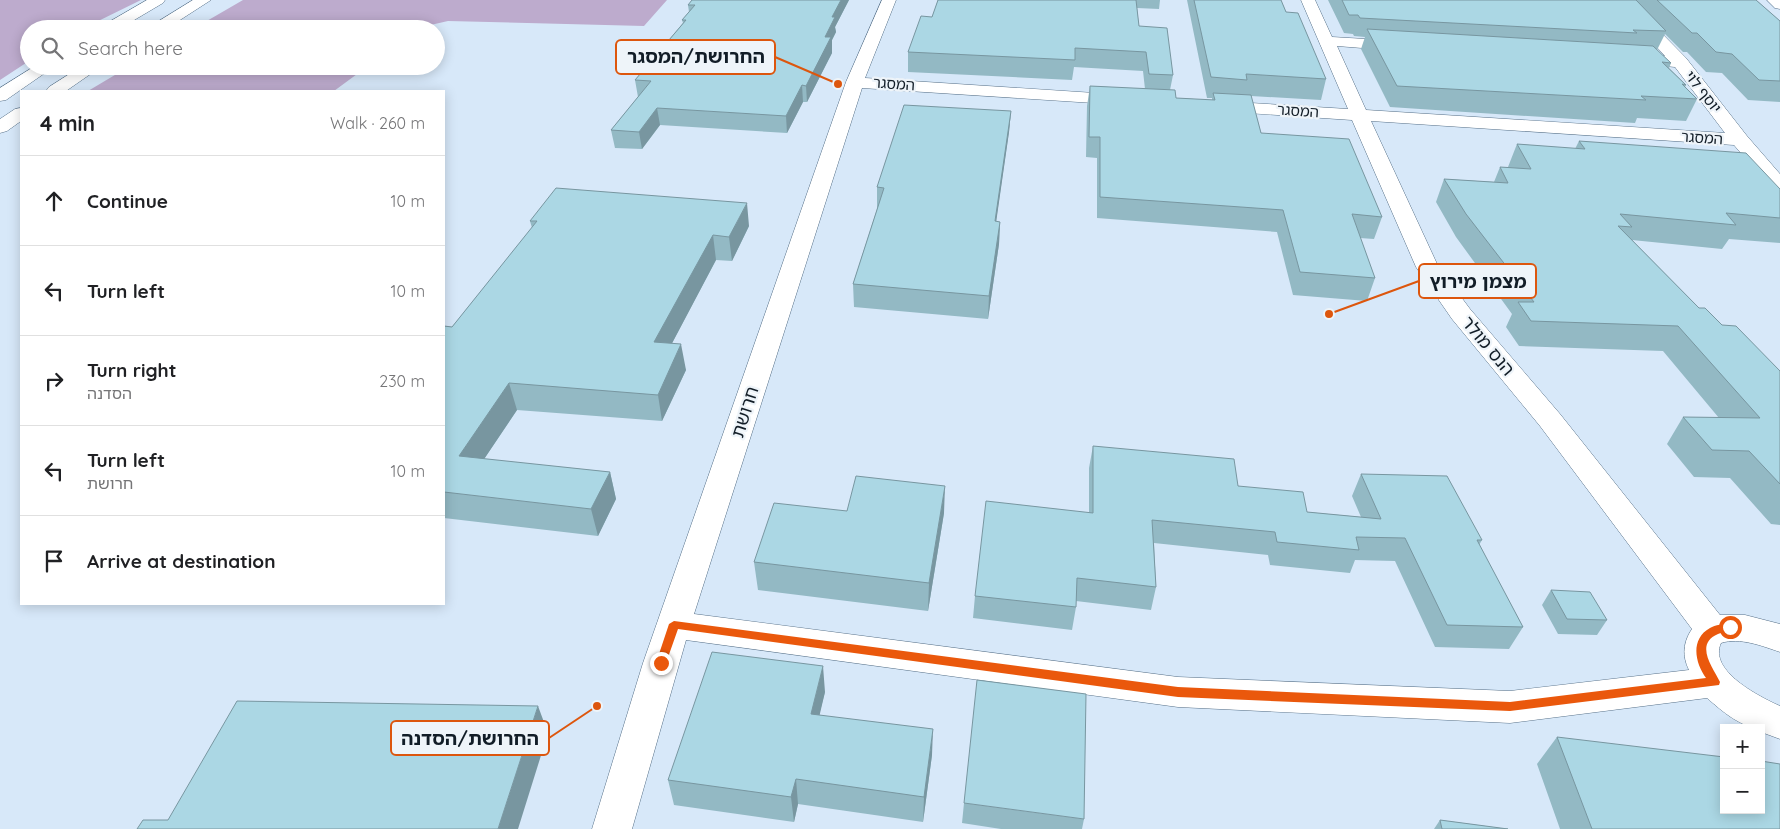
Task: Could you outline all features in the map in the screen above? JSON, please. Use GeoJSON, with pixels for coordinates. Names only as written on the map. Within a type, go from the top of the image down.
{"type":"FeatureCollection","features":[{"type":"Feature","properties":{"kind":"main road"},"geometry":{"type":"LineString","coordinates":[[123,20],[158,0]]}},
{"type":"Feature","properties":{"kind":"main road"},"geometry":{"type":"LineString","coordinates":[[170,20],[204,0]]}},
{"type":"Feature","properties":{"kind":"main road","name":"חרושת"},"geometry":{"type":"LineString","coordinates":[[612,829],[674,624],[855,82],[889,0]]}},
{"type":"Feature","properties":{"kind":"main road","name":"הנס מולר"},"geometry":{"type":"LineString","coordinates":[[1308,0],[1427,266],[1461,314],[1550,420],[1713,631]]}},
{"type":"Feature","properties":{"kind":"main road"},"geometry":{"type":"LineString","coordinates":[[1774,0],[1780,5]]}},
{"type":"Feature","properties":{"kind":"main road","name":"יוסף לוי"},"geometry":{"type":"LineString","coordinates":[[1618,2],[1680,62],[1740,140],[1780,187]]}},
{"type":"Feature","properties":{"kind":"main road"},"geometry":{"type":"LineString","coordinates":[[1326,41],[1415,46]]}},
{"type":"Feature","properties":{"kind":"main road"},"geometry":{"type":"LineString","coordinates":[[1621,59],[1680,62]]}},
{"type":"Feature","properties":{"kind":"main road"},"geometry":{"type":"LineString","coordinates":[[0,96],[33,75]]}},
{"type":"Feature","properties":{"kind":"main road"},"geometry":{"type":"LineString","coordinates":[[57,90],[80,75]]}},
{"type":"Feature","properties":{"kind":"main road","name":"המסגר"},"geometry":{"type":"LineString","coordinates":[[855,82],[1142,101]]}},
{"type":"Feature","properties":{"kind":"main road","name":"המסגר"},"geometry":{"type":"LineString","coordinates":[[1201,105],[1740,140]]}},
{"type":"Feature","properties":{"kind":"main road"},"geometry":{"type":"LineString","coordinates":[[0,127],[20,114]]}},
{"type":"Feature","properties":{"kind":"main road"},"geometry":{"type":"LineString","coordinates":[[674,624],[1178,692],[1510,706],[1715,682]]}},
{"type":"Feature","properties":{"kind":"main road"},"geometry":{"type":"LineString","coordinates":[[1780,638],[1748,628],[1730,627],[1713,631],[1703,640],[1701,654],[1707,671],[1715,682],[1734,699],[1758,714],[1780,723]]}},
{"type":"Feature","properties":{"kind":"shaded area"},"geometry":{"type":"Polygon","coordinates":[[[0,0],[141,0],[100,20],[20,20],[20,67],[0,80],[0,0]]]}},
{"type":"Feature","properties":{"kind":"shaded area"},"geometry":{"type":"Polygon","coordinates":[[[243,0],[667,0],[644,26],[445,22],[445,20],[209,20],[243,0]]]}},
{"type":"Feature","properties":{"kind":"shaded area"},"geometry":{"type":"Polygon","coordinates":[[[115,75],[356,75],[335,90],[90,90],[115,75]]]}},
{"type":"Feature","properties":{"kind":"building"},"geometry":{"type":"Polygon","coordinates":[[[692,0],[841,0],[832,17],[835,17],[825,37],[831,37],[806,86],[802,85],[786,116],[657,108],[639,132],[611,130],[651,81],[635,80],[686,20],[682,20],[695,5],[688,5],[692,0]]]}},
{"type":"Feature","properties":{"kind":"building"},"geometry":{"type":"Polygon","coordinates":[[[938,0],[1136,0],[1139,26],[1167,28],[1173,75],[1149,74],[1146,52],[1075,48],[1075,60],[908,52],[921,16],[932,17],[938,0]]]}},
{"type":"Feature","properties":{"kind":"building"},"geometry":{"type":"Polygon","coordinates":[[[1194,0],[1281,0],[1286,12],[1298,13],[1326,79],[1246,74],[1247,80],[1211,77],[1194,0]]]}},
{"type":"Feature","properties":{"kind":"building"},"geometry":{"type":"Polygon","coordinates":[[[1342,0],[1636,0],[1666,31],[1633,30],[1637,33],[1360,18],[1358,15],[1349,15],[1342,0]]]}},
{"type":"Feature","properties":{"kind":"building"},"geometry":{"type":"Polygon","coordinates":[[[1657,0],[1756,0],[1780,21],[1780,81],[1759,80],[1732,54],[1716,52],[1697,33],[1692,33],[1657,0]]]}},
{"type":"Feature","properties":{"kind":"building"},"geometry":{"type":"Polygon","coordinates":[[[1367,29],[1653,46],[1671,63],[1662,62],[1686,85],[1682,84],[1697,99],[1641,96],[1646,100],[1397,86],[1367,29]]]}},
{"type":"Feature","properties":{"kind":"building"},"geometry":{"type":"Polygon","coordinates":[[[1090,86],[1175,90],[1176,98],[1215,100],[1213,93],[1251,95],[1261,133],[1349,139],[1382,217],[1352,214],[1375,278],[1300,272],[1283,210],[1100,197],[1100,137],[1089,137],[1090,86]]]}},
{"type":"Feature","properties":{"kind":"building"},"geometry":{"type":"Polygon","coordinates":[[[904,105],[1011,111],[995,221],[1000,222],[989,296],[853,284],[884,188],[877,187],[904,105]]]}},
{"type":"Feature","properties":{"kind":"building"},"geometry":{"type":"Polygon","coordinates":[[[1579,141],[1746,153],[1780,189],[1780,218],[1726,213],[1736,225],[1620,214],[1632,227],[1618,226],[1699,308],[1705,308],[1722,325],[1736,326],[1780,371],[1780,484],[1749,451],[1712,450],[1683,417],[1760,418],[1678,326],[1531,321],[1518,302],[1534,302],[1466,214],[1444,179],[1508,183],[1500,167],[1531,169],[1517,144],[1585,149],[1579,141]]]}},
{"type":"Feature","properties":{"kind":"building"},"geometry":{"type":"Polygon","coordinates":[[[556,188],[747,203],[729,237],[713,235],[654,342],[681,344],[658,395],[509,383],[459,456],[610,472],[591,509],[445,492],[445,326],[452,327],[537,221],[530,221],[556,188]]]}},
{"type":"Feature","properties":{"kind":"building"},"geometry":{"type":"Polygon","coordinates":[[[1093,446],[1234,459],[1238,486],[1303,492],[1307,512],[1381,519],[1361,474],[1447,476],[1482,540],[1477,540],[1523,627],[1447,625],[1405,538],[1356,537],[1359,550],[1277,542],[1275,532],[1152,520],[1156,587],[1077,578],[1076,607],[975,596],[986,501],[1093,513],[1093,446]]]}},
{"type":"Feature","properties":{"kind":"building"},"geometry":{"type":"Polygon","coordinates":[[[856,476],[945,486],[929,583],[754,562],[774,503],[847,511],[856,476]]]}},
{"type":"Feature","properties":{"kind":"building"},"geometry":{"type":"Polygon","coordinates":[[[1551,590],[1590,592],[1607,620],[1567,619],[1551,590]]]}},
{"type":"Feature","properties":{"kind":"building"},"geometry":{"type":"Polygon","coordinates":[[[712,652],[823,666],[811,714],[933,729],[924,797],[796,779],[791,797],[668,780],[712,652]]]}},
{"type":"Feature","properties":{"kind":"building"},"geometry":{"type":"Polygon","coordinates":[[[977,680],[1086,694],[1084,819],[964,803],[977,680]]]}},
{"type":"Feature","properties":{"kind":"building"},"geometry":{"type":"Polygon","coordinates":[[[237,701],[538,706],[498,829],[137,829],[143,820],[168,820],[237,701]]]}},
{"type":"Feature","properties":{"kind":"building"},"geometry":{"type":"Polygon","coordinates":[[[1557,737],[1720,757],[1720,814],[1765,814],[1765,762],[1780,764],[1780,829],[1592,829],[1557,737]]]}},
{"type":"Feature","properties":{"kind":"building"},"geometry":{"type":"Polygon","coordinates":[[[1440,820],[1508,829],[1442,829],[1440,820]]]}},
{"type":"Feature","properties":{"kind":"place","name":"החרושת/המסגר"},"geometry":{"type":"Point","coordinates":[838,84]}},
{"type":"Feature","properties":{"kind":"place","name":"מצמן מירוץ"},"geometry":{"type":"Point","coordinates":[1329,314]}},
{"type":"Feature","properties":{"kind":"place","name":"החרושת/הסדנה"},"geometry":{"type":"Point","coordinates":[597,706]}},
{"type":"Feature","properties":{"kind":"route"},"geometry":{"type":"LineString","coordinates":[[661,663],[674,624],[1178,692],[1510,706],[1715,682],[1707,671],[1701,654],[1703,640],[1713,631],[1730,627]]}}]}
